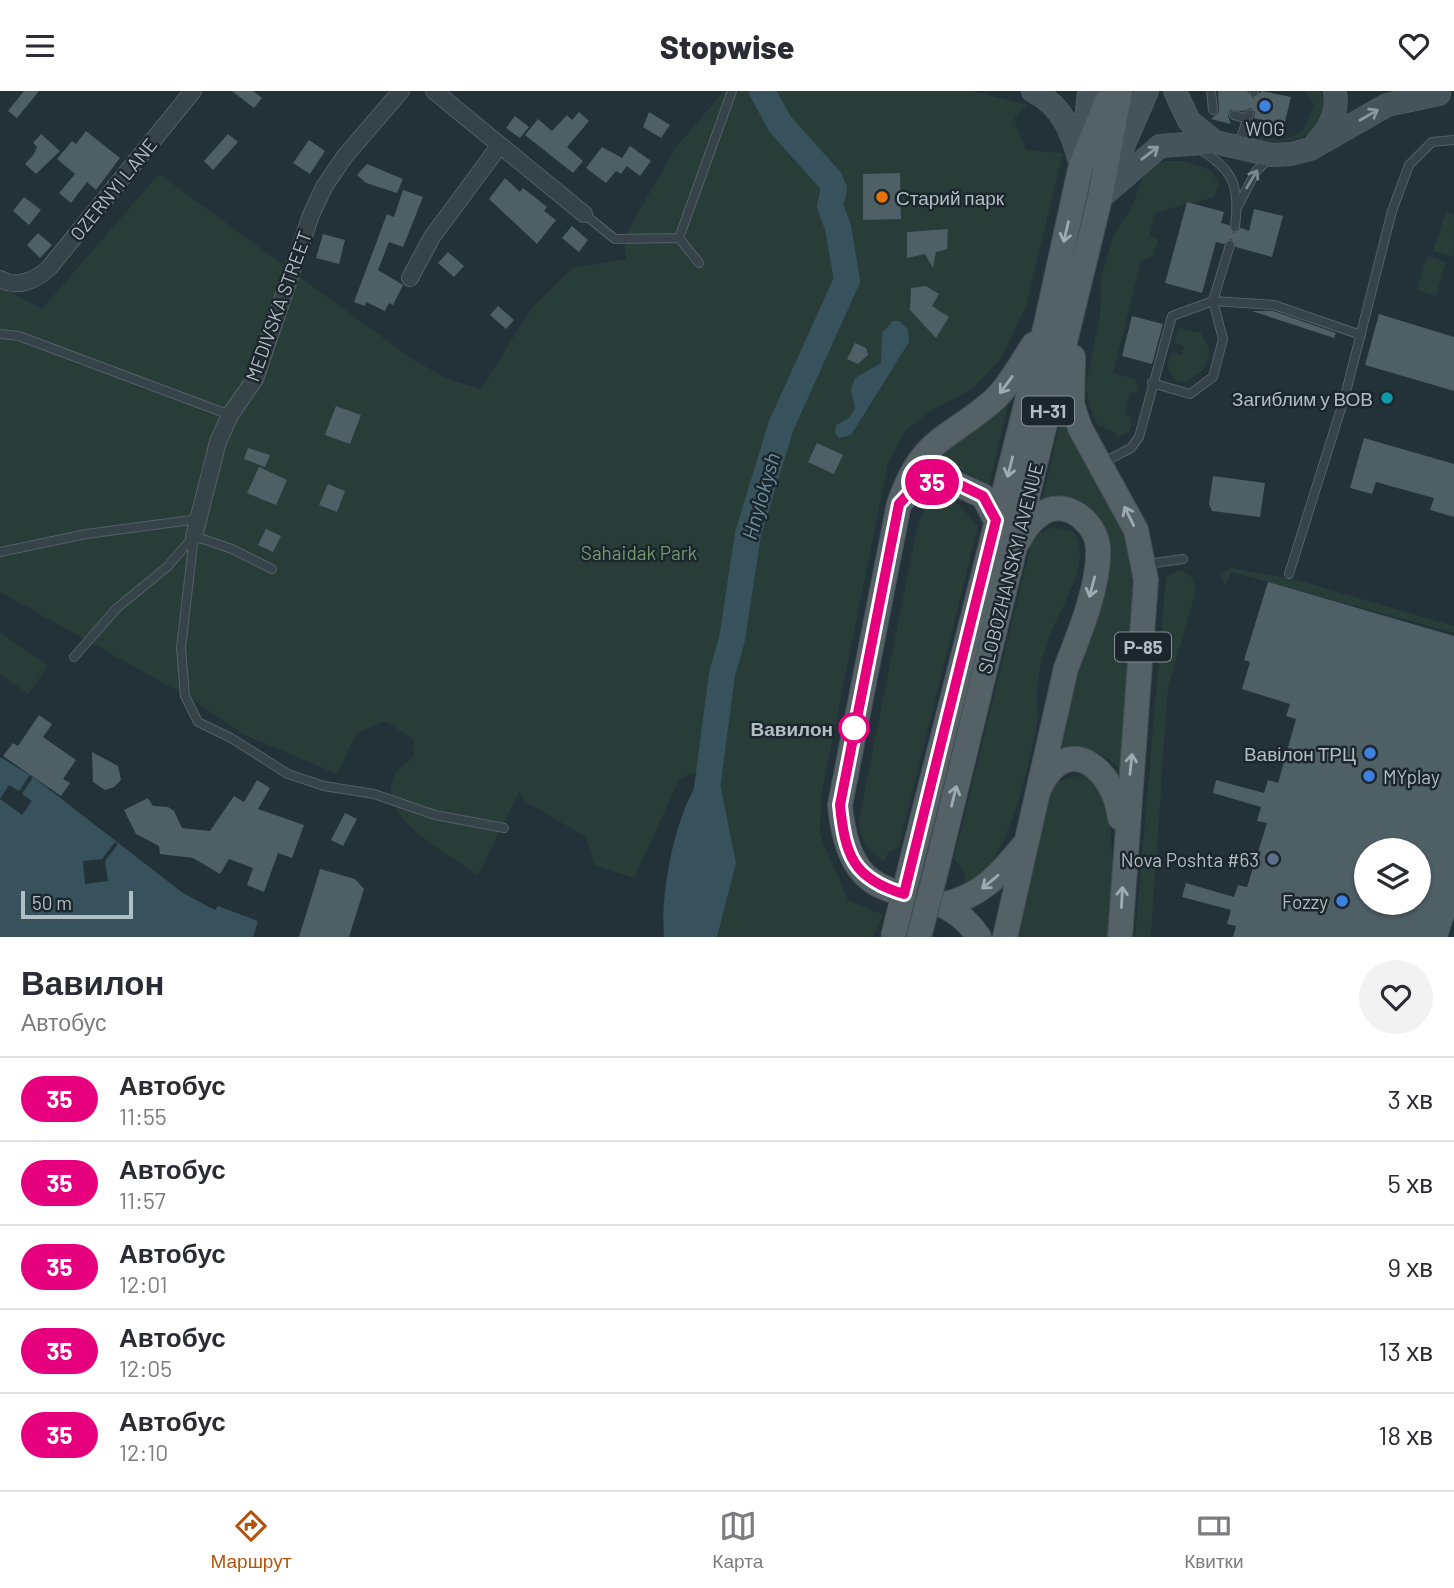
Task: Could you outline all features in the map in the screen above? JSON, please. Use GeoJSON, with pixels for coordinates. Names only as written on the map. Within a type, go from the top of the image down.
{"type":"FeatureCollection","features":[{"type":"Feature","properties":{"kind":"main road"},"geometry":{"type":"LineString","coordinates":[[1033,91],[1053,103],[1067,121],[1082,165]]}},
{"type":"Feature","properties":{"kind":"main road","name":"SLOBOZHANSKYI AVENUE"},"geometry":{"type":"LineString","coordinates":[[893,937],[1045,329],[1082,165],[1089,91]]}},
{"type":"Feature","properties":{"kind":"main road","name":"SLOBOZHANSKYI AVENUE"},"geometry":{"type":"LineString","coordinates":[[1082,165],[1111,91]]}},
{"type":"Feature","properties":{"kind":"main road","name":"SLOBOZHANSKYI AVENUE"},"geometry":{"type":"LineString","coordinates":[[919,937],[1100,198],[1119,91]]}},
{"type":"Feature","properties":{"kind":"main road","name":"SLOBOZHANSKYI AVENUE"},"geometry":{"type":"LineString","coordinates":[[1100,198],[1147,91]]}},
{"type":"Feature","properties":{"kind":"main road"},"geometry":{"type":"LineString","coordinates":[[1175,91],[1189,121],[1215,142]]}},
{"type":"Feature","properties":{"kind":"main road"},"geometry":{"type":"LineString","coordinates":[[1310,149],[1329,129],[1336,103],[1335,91]]}},
{"type":"Feature","properties":{"kind":"main road"},"geometry":{"type":"LineString","coordinates":[[1100,198],[1160,146],[1215,142],[1272,155],[1310,149],[1387,105],[1441,95]]}},
{"type":"Feature","properties":{"kind":"main road","name":"Р-85"},"geometry":{"type":"LineString","coordinates":[[1081,272],[1072,404],[1080,428],[1136,530],[1144,564],[1147,594],[1124,857],[1120,937]]}},
{"type":"Feature","properties":{"kind":"main road"},"geometry":{"type":"LineString","coordinates":[[979,937],[943,905],[880,887],[863,875],[851,858],[842,832],[840,805],[899,504],[908,477],[923,454],[944,434],[998,396],[1045,329]]}},
{"type":"Feature","properties":{"kind":"main road"},"geometry":{"type":"LineString","coordinates":[[899,504],[911,491],[948,479],[983,496],[996,520]]}},
{"type":"Feature","properties":{"kind":"main road"},"geometry":{"type":"LineString","coordinates":[[1005,937],[1066,668],[1078,638],[1095,577],[1098,544],[1087,522],[1063,508],[1050,509],[1035,518],[1014,550]]}},
{"type":"Feature","properties":{"kind":"main road","name":"Р-85"},"geometry":{"type":"LineString","coordinates":[[1039,789],[1046,775],[1069,761],[1080,760],[1098,768],[1116,794],[1124,857]]}},
{"type":"Feature","properties":{"kind":"main road"},"geometry":{"type":"LineString","coordinates":[[943,905],[967,899],[986,887],[1026,842]]}},
{"type":"Feature","properties":{"kind":"street","name":"OZERNYI LANE"},"geometry":{"type":"LineString","coordinates":[[0,279],[16,284],[29,282],[49,268],[193,91]]}},
{"type":"Feature","properties":{"kind":"street","name":"MEDIVSKA STREET"},"geometry":{"type":"LineString","coordinates":[[194,536],[218,442],[230,415],[255,379],[311,215],[324,187],[345,156],[401,91]]}},
{"type":"Feature","properties":{"kind":"street"},"geometry":{"type":"LineString","coordinates":[[434,91],[584,214]]}},
{"type":"Feature","properties":{"kind":"street"},"geometry":{"type":"LineString","coordinates":[[410,278],[432,237],[500,145]]}},
{"type":"Feature","properties":{"kind":"lane"},"geometry":{"type":"LineString","coordinates":[[679,238],[732,91]]}},
{"type":"Feature","properties":{"kind":"lane"},"geometry":{"type":"LineString","coordinates":[[1211,91],[1213,110]]}},
{"type":"Feature","properties":{"kind":"lane"},"geometry":{"type":"LineString","coordinates":[[1234,115],[1248,116],[1238,149]]}},
{"type":"Feature","properties":{"kind":"lane"},"geometry":{"type":"LineString","coordinates":[[1289,574],[1361,335],[1392,211],[1409,165],[1432,142],[1454,140]]}},
{"type":"Feature","properties":{"kind":"lane"},"geometry":{"type":"LineString","coordinates":[[1187,142],[1227,168],[1232,176],[1237,208],[1235,226]]}},
{"type":"Feature","properties":{"kind":"lane"},"geometry":{"type":"LineString","coordinates":[[1237,208],[1256,171],[1272,155]]}},
{"type":"Feature","properties":{"kind":"lane"},"geometry":{"type":"LineString","coordinates":[[584,214],[615,239],[679,238]]}},
{"type":"Feature","properties":{"kind":"lane"},"geometry":{"type":"LineString","coordinates":[[679,238],[699,263]]}},
{"type":"Feature","properties":{"kind":"lane"},"geometry":{"type":"LineString","coordinates":[[1152,383],[1190,394],[1213,377],[1223,339],[1213,301],[1230,245]]}},
{"type":"Feature","properties":{"kind":"lane"},"geometry":{"type":"LineString","coordinates":[[1100,464],[1131,448],[1139,437],[1172,316],[1213,301],[1274,305],[1361,335]]}},
{"type":"Feature","properties":{"kind":"lane"},"geometry":{"type":"LineString","coordinates":[[0,334],[19,336],[230,415]]}},
{"type":"Feature","properties":{"kind":"lane"},"geometry":{"type":"LineString","coordinates":[[0,552],[86,534],[199,519]]}},
{"type":"Feature","properties":{"kind":"lane"},"geometry":{"type":"LineString","coordinates":[[272,569],[232,549],[194,536],[181,648],[185,695],[198,722],[288,774],[324,786],[374,795],[435,815],[504,828]]}},
{"type":"Feature","properties":{"kind":"lane","name":"MEDIVSKA STREET"},"geometry":{"type":"LineString","coordinates":[[74,657],[117,608],[167,567],[194,536]]}},
{"type":"Feature","properties":{"kind":"lane"},"geometry":{"type":"LineString","coordinates":[[1144,564],[1183,559]]}},
{"type":"Feature","properties":{"kind":"green space","name":"Sahaidak Park"},"geometry":{"type":"Polygon","coordinates":[[[724,91],[973,91],[1027,105],[1014,119],[1026,150],[1063,153],[1026,306],[1000,360],[971,390],[935,408],[905,431],[888,463],[821,797],[820,835],[848,900],[883,915],[873,937],[717,937],[736,863],[721,788],[709,768],[680,778],[634,878],[595,866],[586,837],[526,802],[519,792],[478,875],[418,834],[395,806],[391,791],[394,776],[414,757],[413,739],[385,721],[356,734],[337,774],[243,734],[192,699],[0,592],[0,286],[42,309],[159,174],[415,361],[451,380],[481,389],[531,309],[572,268],[626,259],[624,237],[676,147],[724,91]]]}},
{"type":"Feature","properties":{"kind":"green space"},"geometry":{"type":"Polygon","coordinates":[[[1305,91],[1321,91],[1323,107],[1314,129],[1293,139],[1280,141],[1266,141],[1253,139],[1256,136],[1283,140],[1303,131],[1314,104],[1305,91]]]}},
{"type":"Feature","properties":{"kind":"green space"},"geometry":{"type":"Polygon","coordinates":[[[1184,161],[1211,170],[1219,185],[1214,197],[1155,213],[1149,238],[1155,236],[1158,240],[1153,256],[1141,261],[1113,373],[1135,379],[1139,386],[1137,393],[1131,392],[1125,413],[1132,419],[1129,432],[1116,438],[1116,433],[1098,425],[1089,406],[1086,383],[1100,314],[1101,277],[1113,237],[1132,206],[1143,177],[1156,164],[1184,161]]]}},
{"type":"Feature","properties":{"kind":"green space"},"geometry":{"type":"Polygon","coordinates":[[[1446,212],[1454,215],[1453,257],[1433,251],[1446,212]]]}},
{"type":"Feature","properties":{"kind":"green space"},"geometry":{"type":"Polygon","coordinates":[[[1427,256],[1446,262],[1436,296],[1417,290],[1427,256]]]}},
{"type":"Feature","properties":{"kind":"green space"},"geometry":{"type":"Polygon","coordinates":[[[1178,328],[1201,333],[1210,351],[1203,370],[1185,383],[1175,381],[1167,366],[1171,352],[1182,355],[1184,346],[1174,343],[1178,328]]]}},
{"type":"Feature","properties":{"kind":"green space"},"geometry":{"type":"Polygon","coordinates":[[[1004,407],[1007,410],[989,485],[959,469],[932,470],[925,466],[1004,407]]]}},
{"type":"Feature","properties":{"kind":"green space"},"geometry":{"type":"Polygon","coordinates":[[[1061,419],[1125,529],[1137,578],[1120,771],[1099,753],[1083,749],[1055,751],[1110,553],[1104,527],[1091,507],[1070,498],[1042,501],[1061,419]]]}},
{"type":"Feature","properties":{"kind":"green space"},"geometry":{"type":"Polygon","coordinates":[[[945,498],[956,501],[978,526],[899,847],[888,853],[884,861],[865,844],[859,819],[918,523],[925,508],[945,498]]]}},
{"type":"Feature","properties":{"kind":"green space"},"geometry":{"type":"Polygon","coordinates":[[[1053,527],[1072,531],[1080,554],[1078,568],[1050,635],[1040,670],[1037,724],[1014,815],[992,861],[979,876],[964,882],[965,875],[954,858],[1031,544],[1039,534],[1053,527]]]}},
{"type":"Feature","properties":{"kind":"green space"},"geometry":{"type":"Polygon","coordinates":[[[1231,568],[1294,579],[1454,626],[1454,633],[1231,572],[1226,587],[1221,575],[1231,568]]]}},
{"type":"Feature","properties":{"kind":"green space"},"geometry":{"type":"Polygon","coordinates":[[[1181,570],[1193,578],[1196,591],[1168,688],[1151,934],[1150,937],[1135,937],[1166,576],[1181,570]]]}},
{"type":"Feature","properties":{"kind":"green space"},"geometry":{"type":"Polygon","coordinates":[[[0,632],[48,666],[28,694],[0,674],[0,632]]]}},
{"type":"Feature","properties":{"kind":"green space"},"geometry":{"type":"Polygon","coordinates":[[[1081,775],[1093,779],[1107,802],[1114,879],[1109,937],[1012,937],[1050,791],[1056,782],[1081,775]]]}},
{"type":"Feature","properties":{"kind":"water"},"geometry":{"type":"Polygon","coordinates":[[[893,321],[899,321],[908,329],[909,342],[851,435],[839,438],[835,433],[836,425],[849,418],[855,409],[851,389],[855,378],[881,363],[882,333],[893,321]]]}},
{"type":"Feature","properties":{"kind":"water"},"geometry":{"type":"Polygon","coordinates":[[[0,757],[33,777],[183,893],[215,910],[218,906],[258,921],[253,937],[0,937],[0,757]]]}},
{"type":"Feature","properties":{"kind":"water"},"geometry":{"type":"Polygon","coordinates":[[[709,768],[721,788],[736,863],[717,937],[664,937],[665,896],[673,847],[688,801],[709,768]]]}},
{"type":"Feature","properties":{"kind":"pier"},"geometry":{"type":"Polygon","coordinates":[[[30,775],[33,777],[22,794],[32,801],[22,815],[0,799],[9,785],[19,791],[30,775]]]}},
{"type":"Feature","properties":{"kind":"pier"},"geometry":{"type":"Polygon","coordinates":[[[115,842],[118,844],[105,861],[108,881],[85,884],[83,861],[102,859],[115,842]]]}},
{"type":"Feature","properties":{"kind":"building"},"geometry":{"type":"Polygon","coordinates":[[[24,91],[39,91],[17,118],[8,111],[24,91]]]}},
{"type":"Feature","properties":{"kind":"building"},"geometry":{"type":"Polygon","coordinates":[[[232,91],[253,91],[262,98],[254,108],[232,91]]]}},
{"type":"Feature","properties":{"kind":"building"},"geometry":{"type":"Polygon","coordinates":[[[1218,91],[1247,91],[1253,98],[1262,91],[1291,97],[1284,126],[1254,118],[1255,112],[1250,108],[1243,111],[1230,110],[1228,116],[1231,124],[1211,119],[1219,112],[1218,91]]]}},
{"type":"Feature","properties":{"kind":"building"},"geometry":{"type":"Polygon","coordinates":[[[579,112],[589,121],[567,147],[583,161],[573,173],[525,135],[538,119],[552,131],[567,115],[572,120],[579,112]]]}},
{"type":"Feature","properties":{"kind":"building"},"geometry":{"type":"Polygon","coordinates":[[[649,112],[670,125],[661,138],[643,127],[649,112]]]}},
{"type":"Feature","properties":{"kind":"building"},"geometry":{"type":"Polygon","coordinates":[[[515,116],[529,127],[520,138],[506,128],[515,116]]]}},
{"type":"Feature","properties":{"kind":"building"},"geometry":{"type":"Polygon","coordinates":[[[86,131],[120,158],[96,190],[87,182],[71,203],[59,193],[75,174],[57,159],[72,141],[76,144],[86,131]]]}},
{"type":"Feature","properties":{"kind":"building"},"geometry":{"type":"Polygon","coordinates":[[[41,134],[60,151],[36,174],[25,164],[34,154],[37,147],[33,143],[41,134]]]}},
{"type":"Feature","properties":{"kind":"building"},"geometry":{"type":"Polygon","coordinates":[[[228,134],[238,142],[213,170],[204,161],[228,134]]]}},
{"type":"Feature","properties":{"kind":"building"},"geometry":{"type":"Polygon","coordinates":[[[309,140],[325,151],[310,174],[293,163],[309,140]]]}},
{"type":"Feature","properties":{"kind":"building"},"geometry":{"type":"Polygon","coordinates":[[[630,146],[651,161],[640,176],[627,166],[621,174],[616,171],[606,183],[586,168],[602,147],[622,158],[630,146]]]}},
{"type":"Feature","properties":{"kind":"building"},"geometry":{"type":"Polygon","coordinates":[[[367,164],[403,179],[397,193],[366,183],[357,175],[367,164]]]}},
{"type":"Feature","properties":{"kind":"building","name":"Старий парк"},"geometry":{"type":"Polygon","coordinates":[[[900,173],[901,219],[863,220],[863,174],[900,173]]]}},
{"type":"Feature","properties":{"kind":"building"},"geometry":{"type":"Polygon","coordinates":[[[505,178],[520,192],[523,188],[547,207],[544,211],[556,220],[537,244],[489,199],[505,178]]]}},
{"type":"Feature","properties":{"kind":"building"},"geometry":{"type":"Polygon","coordinates":[[[403,190],[423,197],[403,247],[389,242],[378,270],[403,285],[393,305],[389,303],[385,311],[366,302],[365,306],[354,302],[387,214],[394,217],[403,190]]]}},
{"type":"Feature","properties":{"kind":"building"},"geometry":{"type":"Polygon","coordinates":[[[24,197],[41,210],[29,225],[13,211],[24,197]]]}},
{"type":"Feature","properties":{"kind":"building"},"geometry":{"type":"Polygon","coordinates":[[[1187,202],[1224,212],[1221,223],[1229,225],[1234,233],[1241,228],[1249,231],[1254,209],[1283,216],[1272,257],[1236,247],[1231,239],[1224,244],[1216,242],[1202,293],[1165,283],[1187,202]]]}},
{"type":"Feature","properties":{"kind":"building"},"geometry":{"type":"Polygon","coordinates":[[[572,226],[588,240],[579,252],[562,238],[572,226]]]}},
{"type":"Feature","properties":{"kind":"building","name":"Старий парк"},"geometry":{"type":"Polygon","coordinates":[[[948,229],[947,249],[936,252],[933,268],[925,254],[907,258],[907,232],[948,229]]]}},
{"type":"Feature","properties":{"kind":"building"},"geometry":{"type":"Polygon","coordinates":[[[38,233],[52,245],[40,258],[27,245],[38,233]]]}},
{"type":"Feature","properties":{"kind":"building"},"geometry":{"type":"Polygon","coordinates":[[[323,234],[345,240],[339,264],[316,258],[323,234]]]}},
{"type":"Feature","properties":{"kind":"building"},"geometry":{"type":"Polygon","coordinates":[[[448,252],[464,266],[454,277],[438,263],[448,252]]]}},
{"type":"Feature","properties":{"kind":"building"},"geometry":{"type":"Polygon","coordinates":[[[926,286],[939,294],[932,306],[949,317],[936,338],[910,310],[911,288],[926,286]]]}},
{"type":"Feature","properties":{"kind":"building"},"geometry":{"type":"Polygon","coordinates":[[[498,306],[514,320],[506,329],[490,315],[498,306]]]}},
{"type":"Feature","properties":{"kind":"building"},"geometry":{"type":"Polygon","coordinates":[[[1252,311],[1273,311],[1336,333],[1334,338],[1252,311]]]}},
{"type":"Feature","properties":{"kind":"building"},"geometry":{"type":"Polygon","coordinates":[[[1379,314],[1454,337],[1454,391],[1365,365],[1379,314]]]}},
{"type":"Feature","properties":{"kind":"building"},"geometry":{"type":"Polygon","coordinates":[[[1132,316],[1163,324],[1152,364],[1122,356],[1132,316]]]}},
{"type":"Feature","properties":{"kind":"building"},"geometry":{"type":"Polygon","coordinates":[[[855,343],[866,348],[868,355],[858,364],[847,359],[855,343]]]}},
{"type":"Feature","properties":{"kind":"building"},"geometry":{"type":"Polygon","coordinates":[[[336,406],[361,415],[350,444],[325,435],[336,406]]]}},
{"type":"Feature","properties":{"kind":"building"},"geometry":{"type":"Polygon","coordinates":[[[1364,438],[1454,464],[1454,517],[1430,510],[1434,498],[1376,482],[1372,494],[1350,488],[1364,438]]]}},
{"type":"Feature","properties":{"kind":"building"},"geometry":{"type":"Polygon","coordinates":[[[817,443],[843,455],[834,474],[808,462],[817,443]]]}},
{"type":"Feature","properties":{"kind":"building"},"geometry":{"type":"Polygon","coordinates":[[[248,448],[270,455],[265,467],[244,459],[248,448]]]}},
{"type":"Feature","properties":{"kind":"building"},"geometry":{"type":"Polygon","coordinates":[[[259,467],[287,480],[276,505],[247,493],[259,467]]]}},
{"type":"Feature","properties":{"kind":"building"},"geometry":{"type":"Polygon","coordinates":[[[1213,476],[1265,483],[1260,517],[1212,511],[1209,504],[1213,476]]]}},
{"type":"Feature","properties":{"kind":"building"},"geometry":{"type":"Polygon","coordinates":[[[328,484],[345,491],[337,512],[319,505],[328,484]]]}},
{"type":"Feature","properties":{"kind":"building"},"geometry":{"type":"Polygon","coordinates":[[[266,529],[281,536],[273,552],[258,545],[266,529]]]}},
{"type":"Feature","properties":{"kind":"building","name":"Вавілон ТРЦ"},"geometry":{"type":"Polygon","coordinates":[[[1268,582],[1454,636],[1454,917],[1448,937],[1233,937],[1236,926],[1227,924],[1231,910],[1182,897],[1186,883],[1234,897],[1238,885],[1247,887],[1267,823],[1257,821],[1261,807],[1213,793],[1216,780],[1264,793],[1268,780],[1278,783],[1296,719],[1286,716],[1290,704],[1242,689],[1250,662],[1244,660],[1268,582]]]}},
{"type":"Feature","properties":{"kind":"building"},"geometry":{"type":"Polygon","coordinates":[[[39,715],[52,724],[43,737],[76,760],[63,779],[70,783],[61,796],[3,756],[13,743],[18,746],[39,715]]]}},
{"type":"Feature","properties":{"kind":"building"},"geometry":{"type":"Polygon","coordinates":[[[92,752],[118,766],[121,780],[114,787],[105,790],[93,782],[92,752]]]}},
{"type":"Feature","properties":{"kind":"building"},"geometry":{"type":"Polygon","coordinates":[[[257,780],[270,788],[258,809],[304,825],[292,858],[278,853],[264,892],[247,885],[253,868],[229,859],[220,874],[193,858],[160,854],[159,846],[136,834],[124,810],[148,798],[153,806],[168,807],[174,811],[182,828],[210,831],[234,796],[244,802],[257,780]]]}},
{"type":"Feature","properties":{"kind":"building"},"geometry":{"type":"Polygon","coordinates":[[[345,813],[357,819],[343,846],[331,840],[345,813]]]}},
{"type":"Feature","properties":{"kind":"building"},"geometry":{"type":"Polygon","coordinates":[[[320,869],[355,879],[364,889],[349,937],[299,937],[320,869]]]}},
{"type":"Feature","properties":{"kind":"waterway","name":"Hnylokysh"},"geometry":{"type":"LineString","coordinates":[[705,804],[722,674],[732,639],[748,534],[781,426],[847,280],[838,227],[830,206],[834,189],[830,180],[780,124],[762,91]]}},
{"type":"Feature","properties":{"kind":"bus line","name":"35"},"geometry":{"type":"LineString","coordinates":[[948,479],[983,496],[996,520],[904,894],[880,887],[863,875],[851,858],[842,832],[840,805],[899,504],[911,491],[948,479]]}},
{"type":"Feature","properties":{"kind":"place","name":"WOG"},"geometry":{"type":"Point","coordinates":[1265,106]}},
{"type":"Feature","properties":{"kind":"place","name":"Старий парк"},"geometry":{"type":"Point","coordinates":[882,197]}},
{"type":"Feature","properties":{"kind":"place","name":"Загиблим у ВОВ"},"geometry":{"type":"Point","coordinates":[1387,398]}},
{"type":"Feature","properties":{"kind":"place","name":"Вавилон"},"geometry":{"type":"Point","coordinates":[854,728]}},
{"type":"Feature","properties":{"kind":"place","name":"Вавілон ТРЦ"},"geometry":{"type":"Point","coordinates":[1370,753]}},
{"type":"Feature","properties":{"kind":"place","name":"MYplay"},"geometry":{"type":"Point","coordinates":[1369,776]}},
{"type":"Feature","properties":{"kind":"place","name":"Nova Poshta #63"},"geometry":{"type":"Point","coordinates":[1273,859]}},
{"type":"Feature","properties":{"kind":"place","name":"Fozzy"},"geometry":{"type":"Point","coordinates":[1342,901]}}]}
